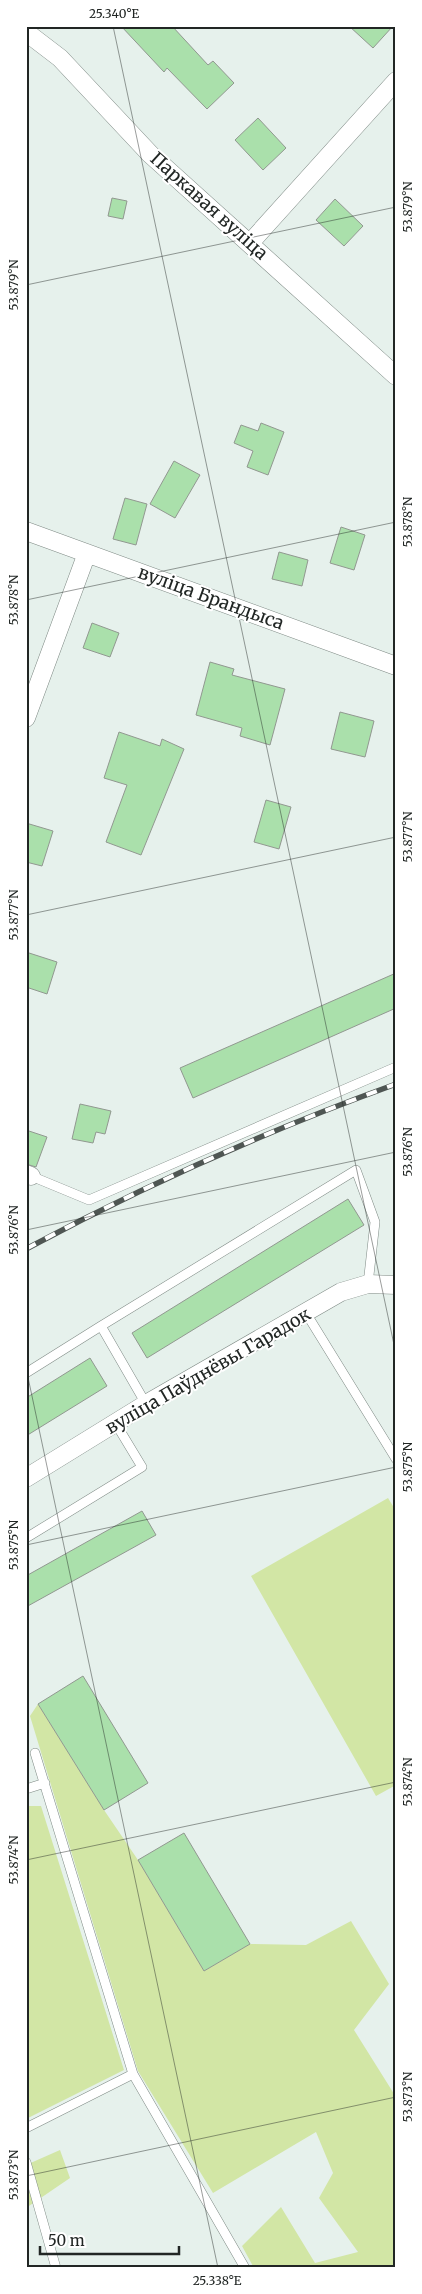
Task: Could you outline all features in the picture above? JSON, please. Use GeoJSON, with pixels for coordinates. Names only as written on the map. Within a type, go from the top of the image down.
{"type":"FeatureCollection","features":[{"type":"Feature","properties":{"kind":"street","name":"Паркавая вуліца"},"geometry":{"type":"LineString","coordinates":[[26,32],[60,58],[150,154],[396,376]]}},
{"type":"Feature","properties":{"kind":"street"},"geometry":{"type":"LineString","coordinates":[[250,243],[396,81]]}},
{"type":"Feature","properties":{"kind":"street","name":"вуліца Брандыса"},"geometry":{"type":"LineString","coordinates":[[26,531],[396,666]]}},
{"type":"Feature","properties":{"kind":"street"},"geometry":{"type":"LineString","coordinates":[[26,718],[86,553]]}},
{"type":"Feature","properties":{"kind":"street","name":"вуліца Паўднёвы Гарадок"},"geometry":{"type":"LineString","coordinates":[[26,1478],[146,1404],[341,1292],[368,1284],[396,1285]]}},
{"type":"Feature","properties":{"kind":"lane"},"geometry":{"type":"LineString","coordinates":[[29,1175],[89,1200],[396,1067]]}},
{"type":"Feature","properties":{"kind":"lane"},"geometry":{"type":"LineString","coordinates":[[26,1373],[356,1170],[375,1222],[368,1284]]}},
{"type":"Feature","properties":{"kind":"lane"},"geometry":{"type":"LineString","coordinates":[[306,1313],[396,1459]]}},
{"type":"Feature","properties":{"kind":"lane"},"geometry":{"type":"LineString","coordinates":[[101,1326],[146,1404]]}},
{"type":"Feature","properties":{"kind":"lane"},"geometry":{"type":"LineString","coordinates":[[26,1538],[142,1467],[116,1424]]}},
{"type":"Feature","properties":{"kind":"lane"},"geometry":{"type":"LineString","coordinates":[[35,1753],[133,2074],[245,2268]]}},
{"type":"Feature","properties":{"kind":"lane"},"geometry":{"type":"LineString","coordinates":[[26,1789],[45,1784]]}},
{"type":"Feature","properties":{"kind":"lane"},"geometry":{"type":"LineString","coordinates":[[26,2128],[133,2074]]}},
{"type":"Feature","properties":{"kind":"lane"},"geometry":{"type":"LineString","coordinates":[[26,2162],[56,2268]]}},
{"type":"Feature","properties":{"kind":"green space"},"geometry":{"type":"Polygon","coordinates":[[[388,1498],[396,1511],[396,1785],[376,1796],[251,1576],[388,1498]]]}},
{"type":"Feature","properties":{"kind":"green space"},"geometry":{"type":"Polygon","coordinates":[[[38,1704],[104,1810],[138,1860],[204,1971],[250,1944],[306,1945],[351,1921],[389,1984],[354,2030],[396,2097],[396,2268],[254,2268],[242,2246],[281,2207],[315,2263],[358,2252],[319,2198],[333,2173],[316,2132],[213,2193],[138,2071],[30,1716],[38,1704]]]}},
{"type":"Feature","properties":{"kind":"green space"},"geometry":{"type":"Polygon","coordinates":[[[26,1806],[41,1806],[124,2070],[26,2119],[26,1806]]]}},
{"type":"Feature","properties":{"kind":"green space"},"geometry":{"type":"Polygon","coordinates":[[[60,2150],[70,2178],[26,2208],[26,2165],[60,2150]]]}},
{"type":"Feature","properties":{"kind":"building"},"geometry":{"type":"Polygon","coordinates":[[[121,26],[172,26],[208,65],[213,61],[234,83],[207,109],[167,68],[164,72],[121,26]]]}},
{"type":"Feature","properties":{"kind":"building"},"geometry":{"type":"Polygon","coordinates":[[[349,26],[393,26],[373,48],[349,26]]]}},
{"type":"Feature","properties":{"kind":"building"},"geometry":{"type":"Polygon","coordinates":[[[258,118],[286,148],[263,170],[235,140],[258,118]]]}},
{"type":"Feature","properties":{"kind":"building"},"geometry":{"type":"Polygon","coordinates":[[[112,198],[127,201],[123,219],[108,216],[112,198]]]}},
{"type":"Feature","properties":{"kind":"building"},"geometry":{"type":"Polygon","coordinates":[[[335,199],[363,226],[344,246],[316,220],[335,199]]]}},
{"type":"Feature","properties":{"kind":"building"},"geometry":{"type":"Polygon","coordinates":[[[261,423],[284,432],[268,475],[247,467],[253,451],[234,443],[241,425],[258,431],[261,423]]]}},
{"type":"Feature","properties":{"kind":"building"},"geometry":{"type":"Polygon","coordinates":[[[174,461],[200,475],[175,518],[150,504],[174,461]]]}},
{"type":"Feature","properties":{"kind":"building"},"geometry":{"type":"Polygon","coordinates":[[[125,498],[147,504],[136,545],[113,539],[125,498]]]}},
{"type":"Feature","properties":{"kind":"building"},"geometry":{"type":"Polygon","coordinates":[[[341,527],[365,535],[354,570],[330,563],[341,527]]]}},
{"type":"Feature","properties":{"kind":"building"},"geometry":{"type":"Polygon","coordinates":[[[279,552],[308,560],[302,586],[272,579],[279,552]]]}},
{"type":"Feature","properties":{"kind":"building"},"geometry":{"type":"Polygon","coordinates":[[[92,623],[119,633],[110,657],[83,648],[92,623]]]}},
{"type":"Feature","properties":{"kind":"building"},"geometry":{"type":"Polygon","coordinates":[[[210,662],[234,669],[232,675],[285,689],[270,745],[240,736],[242,728],[196,715],[210,662]]]}},
{"type":"Feature","properties":{"kind":"building"},"geometry":{"type":"Polygon","coordinates":[[[340,712],[374,721],[365,757],[331,749],[340,712]]]}},
{"type":"Feature","properties":{"kind":"building"},"geometry":{"type":"Polygon","coordinates":[[[119,732],[160,746],[162,739],[184,749],[141,855],[106,842],[127,785],[104,778],[119,732]]]}},
{"type":"Feature","properties":{"kind":"building"},"geometry":{"type":"Polygon","coordinates":[[[266,800],[291,807],[279,849],[254,842],[266,800]]]}},
{"type":"Feature","properties":{"kind":"building"},"geometry":{"type":"Polygon","coordinates":[[[26,823],[53,831],[42,866],[26,862],[26,823]]]}},
{"type":"Feature","properties":{"kind":"building"},"geometry":{"type":"Polygon","coordinates":[[[26,952],[57,962],[47,994],[26,987],[26,952]]]}},
{"type":"Feature","properties":{"kind":"building"},"geometry":{"type":"Polygon","coordinates":[[[396,973],[396,1008],[193,1098],[180,1068],[396,973]]]}},
{"type":"Feature","properties":{"kind":"building"},"geometry":{"type":"Polygon","coordinates":[[[80,1104],[111,1111],[105,1134],[96,1132],[93,1143],[72,1139],[80,1104]]]}},
{"type":"Feature","properties":{"kind":"building"},"geometry":{"type":"Polygon","coordinates":[[[26,1130],[47,1137],[36,1167],[26,1164],[26,1130]]]}},
{"type":"Feature","properties":{"kind":"building"},"geometry":{"type":"Polygon","coordinates":[[[348,1199],[364,1225],[147,1358],[132,1333],[348,1199]]]}},
{"type":"Feature","properties":{"kind":"building"},"geometry":{"type":"Polygon","coordinates":[[[90,1358],[107,1386],[26,1436],[26,1398],[90,1358]]]}},
{"type":"Feature","properties":{"kind":"building"},"geometry":{"type":"Polygon","coordinates":[[[142,1511],[156,1535],[26,1607],[26,1576],[142,1511]]]}},
{"type":"Feature","properties":{"kind":"building"},"geometry":{"type":"Polygon","coordinates":[[[83,1676],[148,1783],[104,1810],[38,1704],[83,1676]]]}},
{"type":"Feature","properties":{"kind":"building"},"geometry":{"type":"Polygon","coordinates":[[[184,1833],[250,1944],[204,1971],[138,1860],[184,1833]]]}},
{"type":"Feature","properties":{"kind":"railway"},"geometry":{"type":"LineString","coordinates":[[26,1249],[71,1225],[208,1160],[301,1120],[396,1084]]}}]}
